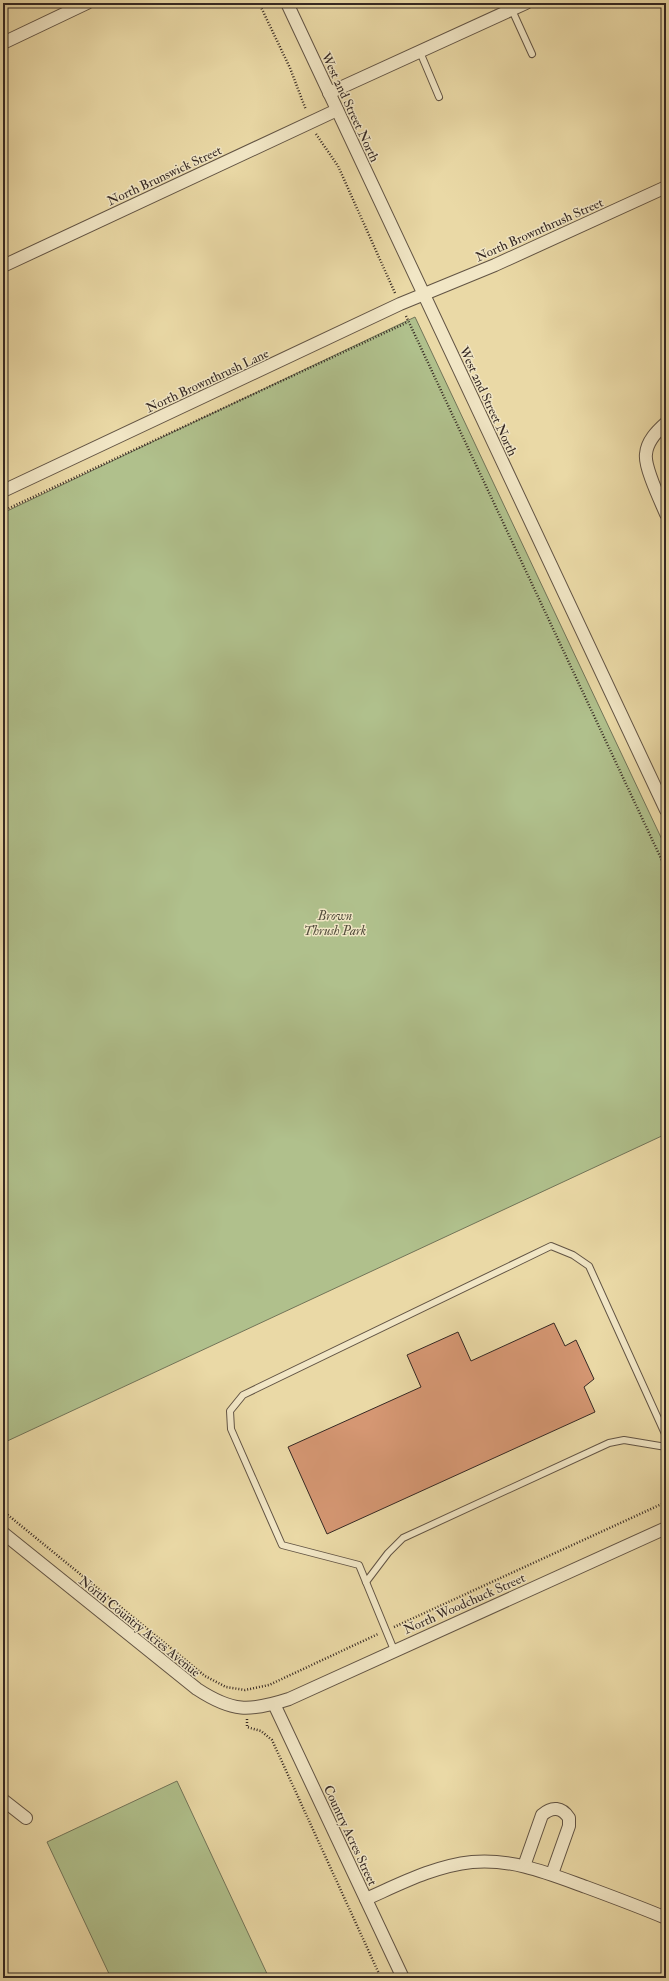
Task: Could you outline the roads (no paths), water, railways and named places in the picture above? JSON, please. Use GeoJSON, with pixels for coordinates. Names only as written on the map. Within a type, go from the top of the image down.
{"type":"FeatureCollection","features":[{"type":"Feature","properties":{"kind":"street"},"geometry":{"type":"LineString","coordinates":[[3,43],[87,3]]}},
{"type":"Feature","properties":{"kind":"street","name":"West 2nd Street North"},"geometry":{"type":"LineString","coordinates":[[287,3],[666,810]]}},
{"type":"Feature","properties":{"kind":"street"},"geometry":{"type":"LineString","coordinates":[[329,93],[526,3]]}},
{"type":"Feature","properties":{"kind":"street","name":"North Brunswick Street"},"geometry":{"type":"LineString","coordinates":[[3,266],[337,110]]}},
{"type":"Feature","properties":{"kind":"street","name":"North Brownthrush Street"},"geometry":{"type":"LineString","coordinates":[[423,294],[495,265],[666,188]]}},
{"type":"Feature","properties":{"kind":"street","name":"North Brownthrush Lane"},"geometry":{"type":"LineString","coordinates":[[3,491],[423,294]]}},
{"type":"Feature","properties":{"kind":"street"},"geometry":{"type":"LineString","coordinates":[[666,423],[654,433],[646,454],[654,485],[666,514]]}},
{"type":"Feature","properties":{"kind":"street","name":"North Woodchuck Street"},"geometry":{"type":"LineString","coordinates":[[274,1704],[336,1678],[394,1650],[666,1528]]}},
{"type":"Feature","properties":{"kind":"street","name":"North Country Acres Avenue"},"geometry":{"type":"LineString","coordinates":[[3,1533],[197,1689],[227,1706],[246,1708],[264,1707],[274,1704]]}},
{"type":"Feature","properties":{"kind":"street","name":"Country Acres Street"},"geometry":{"type":"LineString","coordinates":[[274,1704],[403,1978]]}},
{"type":"Feature","properties":{"kind":"street"},"geometry":{"type":"LineString","coordinates":[[3,1800],[26,1818]]}},
{"type":"Feature","properties":{"kind":"street"},"geometry":{"type":"LineString","coordinates":[[524,1866],[542,1815],[548,1810],[554,1808],[560,1809],[569,1818],[569,1826],[552,1874]]}},
{"type":"Feature","properties":{"kind":"street"},"geometry":{"type":"LineString","coordinates":[[366,1899],[415,1877],[456,1865],[481,1862],[524,1866],[552,1874],[666,1918]]}},
{"type":"Feature","properties":{"kind":"lane"},"geometry":{"type":"LineString","coordinates":[[512,10],[532,54]]}},
{"type":"Feature","properties":{"kind":"lane"},"geometry":{"type":"LineString","coordinates":[[420,52],[438,97]]}},
{"type":"Feature","properties":{"kind":"lane"},"geometry":{"type":"LineString","coordinates":[[394,1650],[360,1565],[282,1545],[231,1429],[230,1411],[244,1395],[551,1246],[573,1255],[589,1266],[666,1436]]}},
{"type":"Feature","properties":{"kind":"lane"},"geometry":{"type":"LineString","coordinates":[[366,1582],[388,1553],[403,1538],[609,1443],[624,1440],[666,1447]]}},
{"type":"Feature","properties":{"kind":"park label","name":"Brown Thrush Park"},"geometry":{"type":"Point","coordinates":[335,922]}}]}
